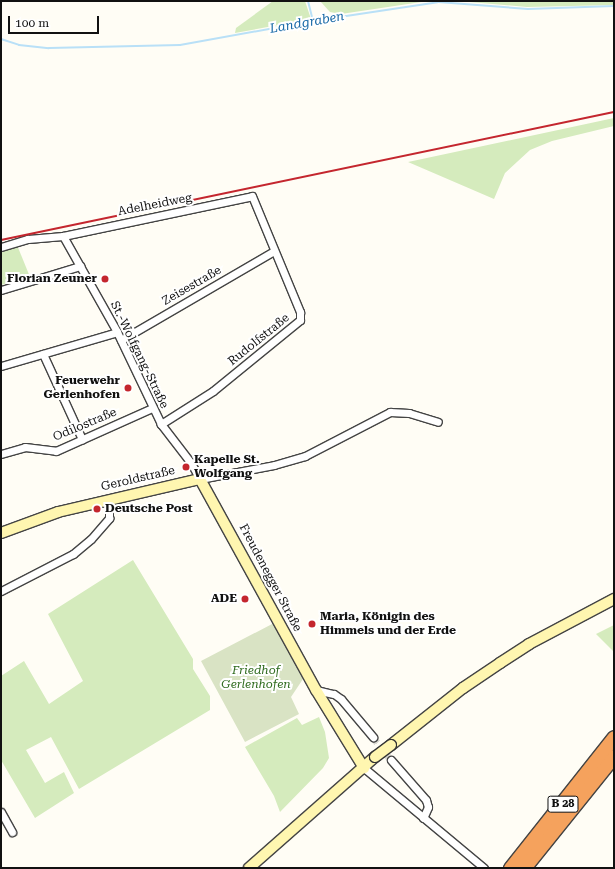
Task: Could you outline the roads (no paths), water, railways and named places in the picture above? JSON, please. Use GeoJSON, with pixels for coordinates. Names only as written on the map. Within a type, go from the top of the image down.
{"type":"FeatureCollection","features":[{"type":"Feature","properties":{"kind":"highway","name":"B 28"},"geometry":{"type":"LineString","coordinates":[[510,868],[585,778],[614,737]]}},
{"type":"Feature","properties":{"kind":"highway","name":"B 28"},"geometry":{"type":"LineString","coordinates":[[524,868],[614,756]]}},
{"type":"Feature","properties":{"kind":"highway"},"geometry":{"type":"LineString","coordinates":[[601,774],[614,763]]}},
{"type":"Feature","properties":{"kind":"street","name":"Adelheidweg"},"geometry":{"type":"LineString","coordinates":[[1,247],[28,239],[63,236],[252,196]]}},
{"type":"Feature","properties":{"kind":"street","name":"Rudolfstraße"},"geometry":{"type":"LineString","coordinates":[[161,424],[213,391],[299,322],[300,314],[252,196]]}},
{"type":"Feature","properties":{"kind":"street","name":"St.-Wolfgang-Straße"},"geometry":{"type":"LineString","coordinates":[[63,236],[117,332],[152,408],[161,424],[191,463],[200,479]]}},
{"type":"Feature","properties":{"kind":"street","name":"Zeisestraße"},"geometry":{"type":"LineString","coordinates":[[121,340],[274,251]]}},
{"type":"Feature","properties":{"kind":"street"},"geometry":{"type":"LineString","coordinates":[[1,290],[80,266]]}},
{"type":"Feature","properties":{"kind":"street"},"geometry":{"type":"LineString","coordinates":[[1,366],[117,332]]}},
{"type":"Feature","properties":{"kind":"street"},"geometry":{"type":"LineString","coordinates":[[43,354],[82,440]]}},
{"type":"Feature","properties":{"kind":"street","name":"Odilostraße"},"geometry":{"type":"LineString","coordinates":[[1,454],[25,447],[50,452],[82,440],[152,408]]}},
{"type":"Feature","properties":{"kind":"street","name":"Geroldstraße"},"geometry":{"type":"LineString","coordinates":[[1,533],[58,512],[305,456],[390,412],[409,413],[438,422]]}},
{"type":"Feature","properties":{"kind":"street","name":"Freudenegger Straße"},"geometry":{"type":"LineString","coordinates":[[200,479],[316,690],[364,768],[484,868]]}},
{"type":"Feature","properties":{"kind":"street"},"geometry":{"type":"LineString","coordinates":[[1,591],[73,554],[91,539],[109,518],[109,500]]}},
{"type":"Feature","properties":{"kind":"street"},"geometry":{"type":"LineString","coordinates":[[249,868],[391,744],[463,688],[500,663],[614,599]]}},
{"type":"Feature","properties":{"kind":"street"},"geometry":{"type":"LineString","coordinates":[[316,690],[334,694],[341,699],[373,738]]}},
{"type":"Feature","properties":{"kind":"street"},"geometry":{"type":"LineString","coordinates":[[391,760],[426,800],[428,807],[423,818]]}},
{"type":"Feature","properties":{"kind":"street"},"geometry":{"type":"LineString","coordinates":[[1,812],[12,832]]}},
{"type":"Feature","properties":{"kind":"waterway"},"geometry":{"type":"LineString","coordinates":[[308,1],[313,21]]}},
{"type":"Feature","properties":{"kind":"waterway","name":"Landgraben"},"geometry":{"type":"LineString","coordinates":[[1,39],[19,45],[49,48],[180,45],[313,21],[438,2],[528,9],[614,6]]}},
{"type":"Feature","properties":{"kind":"tunnel"},"geometry":{"type":"LineString","coordinates":[[373,737],[391,760]]}},
{"type":"Feature","properties":{"kind":"railway"},"geometry":{"type":"LineString","coordinates":[[1,240],[614,112]]}},
{"type":"Feature","properties":{"kind":"place","name":"Florian Zeuner"},"geometry":{"type":"Point","coordinates":[105,279]}},
{"type":"Feature","properties":{"kind":"place","name":"Feuerwehr Gerlenhofen"},"geometry":{"type":"Point","coordinates":[128,388]}},
{"type":"Feature","properties":{"kind":"place","name":"Kapelle St. Wolfgang"},"geometry":{"type":"Point","coordinates":[186,467]}},
{"type":"Feature","properties":{"kind":"place","name":"Deutsche Post"},"geometry":{"type":"Point","coordinates":[97,509]}},
{"type":"Feature","properties":{"kind":"place","name":"ADE"},"geometry":{"type":"Point","coordinates":[245,599]}},
{"type":"Feature","properties":{"kind":"place","name":"Maria, Königin des Himmels und der Erde"},"geometry":{"type":"Point","coordinates":[312,624]}},
{"type":"Feature","properties":{"kind":"park label","name":"Friedhof Gerlenhofen"},"geometry":{"type":"Point","coordinates":[256,678]}}]}
